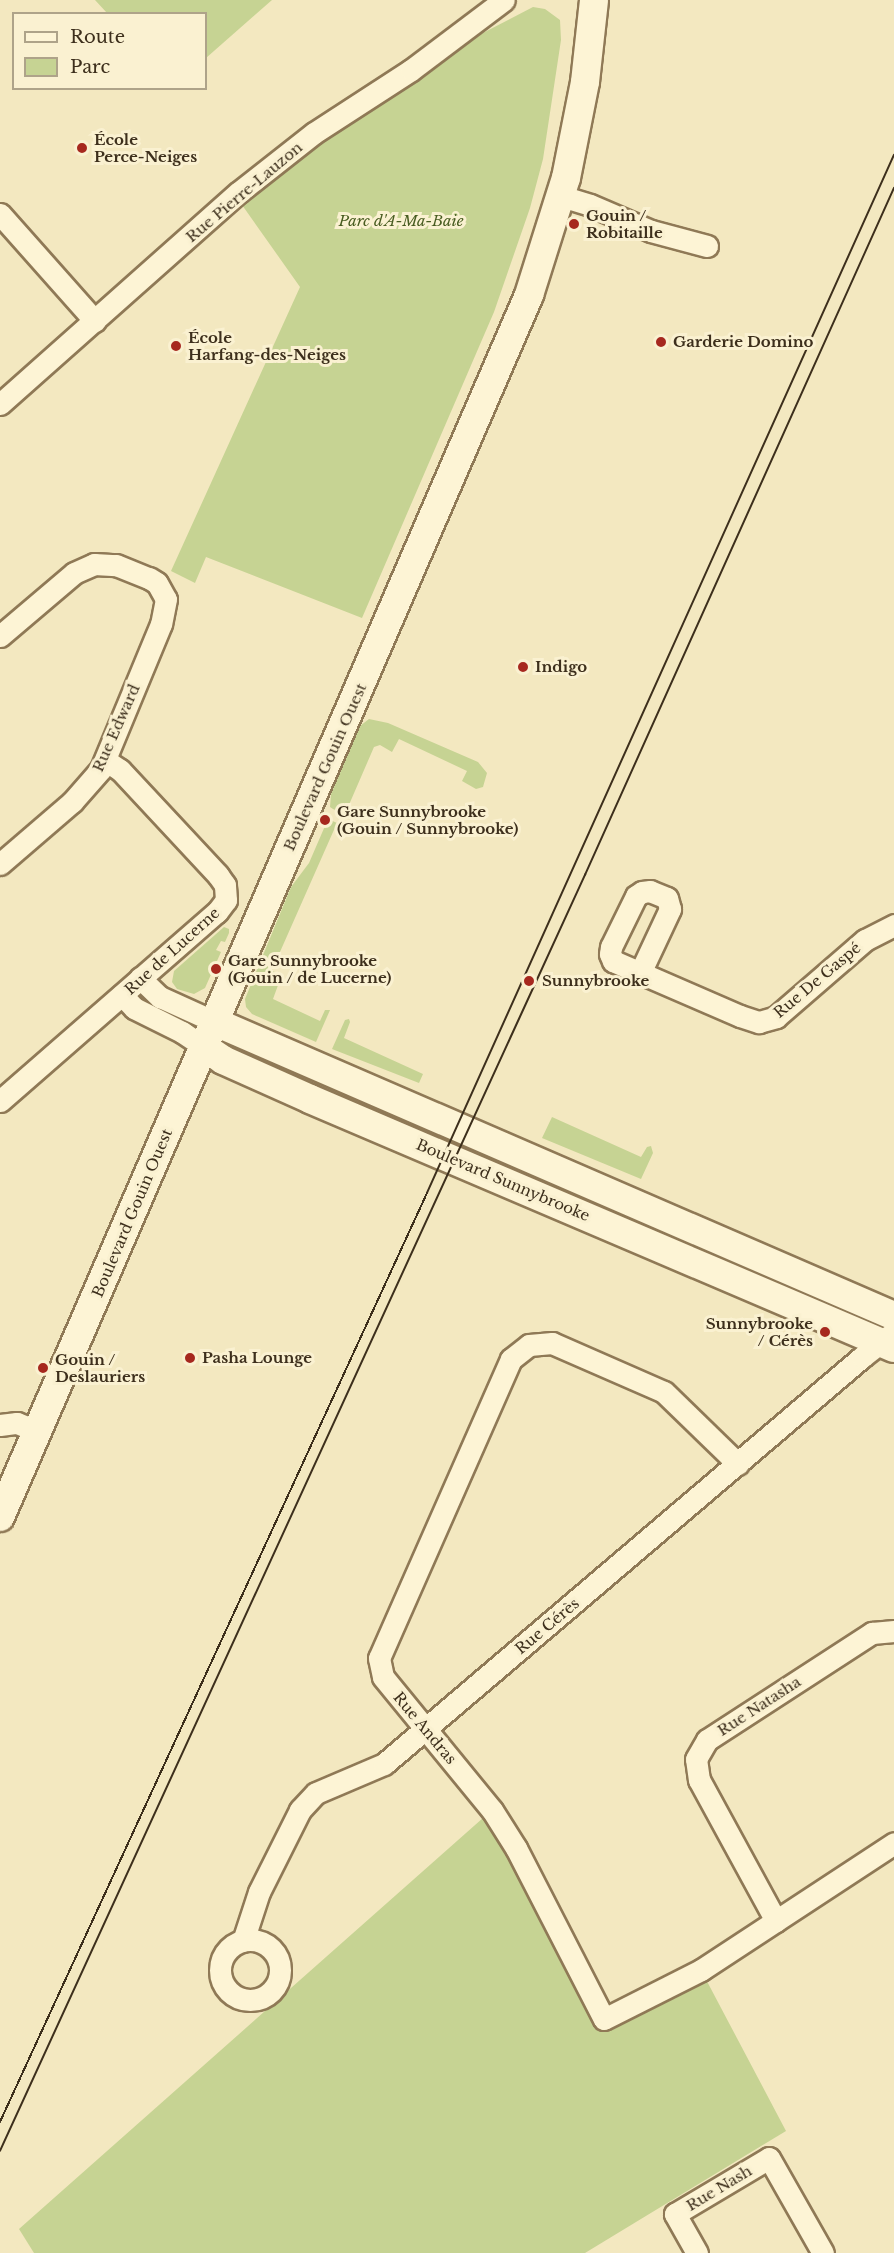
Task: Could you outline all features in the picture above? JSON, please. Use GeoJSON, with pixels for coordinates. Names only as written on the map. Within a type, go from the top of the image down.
{"type":"FeatureCollection","features":[{"type":"Feature","properties":{"kind":"main road","name":"Boulevard Gouin Ouest"},"geometry":{"type":"LineString","coordinates":[[1,1512],[514,334],[536,275],[561,196],[580,107],[588,6]]}},
{"type":"Feature","properties":{"kind":"main road","name":"Boulevard Sunnybrooke"},"geometry":{"type":"LineString","coordinates":[[209,1035],[894,1316]]}},
{"type":"Feature","properties":{"kind":"main road","name":"Boulevard Sunnybrooke"},"geometry":{"type":"LineString","coordinates":[[209,1035],[223,1060],[300,1095],[890,1341]]}},
{"type":"Feature","properties":{"kind":"street","name":"Rue Pierre-Lauzon"},"geometry":{"type":"LineString","coordinates":[[0,404],[239,192],[314,133],[411,70],[504,0]]}},
{"type":"Feature","properties":{"kind":"street"},"geometry":{"type":"LineString","coordinates":[[561,196],[590,205],[651,231],[707,246]]}},
{"type":"Feature","properties":{"kind":"street"},"geometry":{"type":"LineString","coordinates":[[0,214],[95,321]]}},
{"type":"Feature","properties":{"kind":"street","name":"Rue Edward"},"geometry":{"type":"LineString","coordinates":[[0,636],[74,573],[94,564],[106,563],[130,570],[157,583],[164,592],[166,605],[161,624],[105,760],[83,791],[0,864]]}},
{"type":"Feature","properties":{"kind":"street","name":"Rue de Lucerne"},"geometry":{"type":"LineString","coordinates":[[0,1101],[217,912],[226,900],[226,889],[218,875],[120,770],[105,760]]}},
{"type":"Feature","properties":{"kind":"street","name":"Rue De Gaspé"},"geometry":{"type":"LineString","coordinates":[[640,973],[759,1022],[776,1017],[865,940],[894,925]]}},
{"type":"Feature","properties":{"kind":"street","name":"Boulevard Sunnybrooke"},"geometry":{"type":"LineString","coordinates":[[140,978],[160,997],[209,1035]]}},
{"type":"Feature","properties":{"kind":"street","name":"Boulevard Sunnybrooke"},"geometry":{"type":"LineString","coordinates":[[122,994],[134,1008],[182,1032],[209,1035]]}},
{"type":"Feature","properties":{"kind":"street","name":"Rue Cérès"},"geometry":{"type":"LineString","coordinates":[[243,1941],[259,1892],[300,1810],[316,1793],[384,1764],[738,1464],[890,1341]]}},
{"type":"Feature","properties":{"kind":"street","name":"Rue Andras"},"geometry":{"type":"LineString","coordinates":[[738,1464],[664,1392],[552,1343],[529,1344],[511,1359],[379,1658],[383,1677],[492,1810],[516,1848],[604,2019],[701,1970],[894,1843]]}},
{"type":"Feature","properties":{"kind":"street"},"geometry":{"type":"LineString","coordinates":[[0,1425],[17,1423],[37,1431]]}},
{"type":"Feature","properties":{"kind":"street","name":"Rue Natasha"},"geometry":{"type":"LineString","coordinates":[[776,1921],[699,1780],[696,1759],[707,1740],[872,1633],[894,1631]]}},
{"type":"Feature","properties":{"kind":"street","name":"Rue Nash"},"geometry":{"type":"LineString","coordinates":[[697,2253],[675,2214],[769,2158],[823,2253]]}},
{"type":"Feature","properties":{"kind":"green space"},"geometry":{"type":"Polygon","coordinates":[[[95,0],[272,0],[207,57],[207,12],[106,12],[95,0]]]}},
{"type":"Feature","properties":{"kind":"green space","name":"Parc d'A-Ma-Baie"},"geometry":{"type":"Polygon","coordinates":[[[533,7],[545,9],[560,20],[561,40],[543,159],[530,208],[494,312],[362,618],[206,557],[195,583],[171,571],[300,287],[235,195],[411,70],[533,7]]]}},
{"type":"Feature","properties":{"kind":"green space"},"geometry":{"type":"Polygon","coordinates":[[[369,719],[388,723],[478,762],[487,773],[483,787],[476,789],[462,781],[467,771],[399,739],[392,752],[380,745],[374,747],[345,814],[333,809],[330,807],[331,794],[360,726],[369,719]]]}},
{"type":"Feature","properties":{"kind":"green space"},"geometry":{"type":"Polygon","coordinates":[[[328,819],[337,823],[272,970],[281,977],[273,999],[320,1021],[325,1010],[330,1010],[316,1042],[252,1014],[246,1007],[245,999],[291,887],[309,863],[328,819]]]}},
{"type":"Feature","properties":{"kind":"green space"},"geometry":{"type":"Polygon","coordinates":[[[224,927],[229,929],[229,933],[225,942],[221,941],[216,950],[221,952],[205,988],[194,994],[177,989],[172,982],[174,971],[224,927]]]}},
{"type":"Feature","properties":{"kind":"green space"},"geometry":{"type":"Polygon","coordinates":[[[349,1019],[344,1038],[423,1074],[419,1083],[332,1049],[345,1020],[349,1019]]]}},
{"type":"Feature","properties":{"kind":"green space"},"geometry":{"type":"Polygon","coordinates":[[[552,1117],[641,1157],[647,1147],[651,1146],[653,1153],[641,1179],[542,1138],[552,1117]]]}},
{"type":"Feature","properties":{"kind":"green space"},"geometry":{"type":"Polygon","coordinates":[[[492,1810],[604,2019],[701,1970],[786,2131],[585,2253],[34,2253],[19,2229],[492,1810]]]}},
{"type":"Feature","properties":{"kind":"tram line"},"geometry":{"type":"LineString","coordinates":[[0,2122],[427,1193],[894,155]]}},
{"type":"Feature","properties":{"kind":"tram line"},"geometry":{"type":"LineString","coordinates":[[0,2151],[585,875],[894,188]]}},
{"type":"Feature","properties":{"kind":"place","name":"École Perce-Neiges"},"geometry":{"type":"Point","coordinates":[82,148]}},
{"type":"Feature","properties":{"kind":"place","name":"Gouin / Robitaille"},"geometry":{"type":"Point","coordinates":[574,224]}},
{"type":"Feature","properties":{"kind":"place","name":"Garderie Domino"},"geometry":{"type":"Point","coordinates":[661,342]}},
{"type":"Feature","properties":{"kind":"place","name":"École Harfang-des-Neiges"},"geometry":{"type":"Point","coordinates":[176,346]}},
{"type":"Feature","properties":{"kind":"place","name":"Indigo"},"geometry":{"type":"Point","coordinates":[523,667]}},
{"type":"Feature","properties":{"kind":"place","name":"Gare Sunnybrooke (Gouin / Sunnybrooke)"},"geometry":{"type":"Point","coordinates":[325,820]}},
{"type":"Feature","properties":{"kind":"place","name":"Gare Sunnybrooke (Gouin / de Lucerne)"},"geometry":{"type":"Point","coordinates":[216,969]}},
{"type":"Feature","properties":{"kind":"place","name":"Sunnybrooke"},"geometry":{"type":"Point","coordinates":[529,981]}},
{"type":"Feature","properties":{"kind":"place","name":"Sunnybrooke / Cérès"},"geometry":{"type":"Point","coordinates":[825,1332]}},
{"type":"Feature","properties":{"kind":"place","name":"Pasha Lounge"},"geometry":{"type":"Point","coordinates":[190,1358]}},
{"type":"Feature","properties":{"kind":"place","name":"Gouin / Deslauriers"},"geometry":{"type":"Point","coordinates":[43,1368]}}]}
